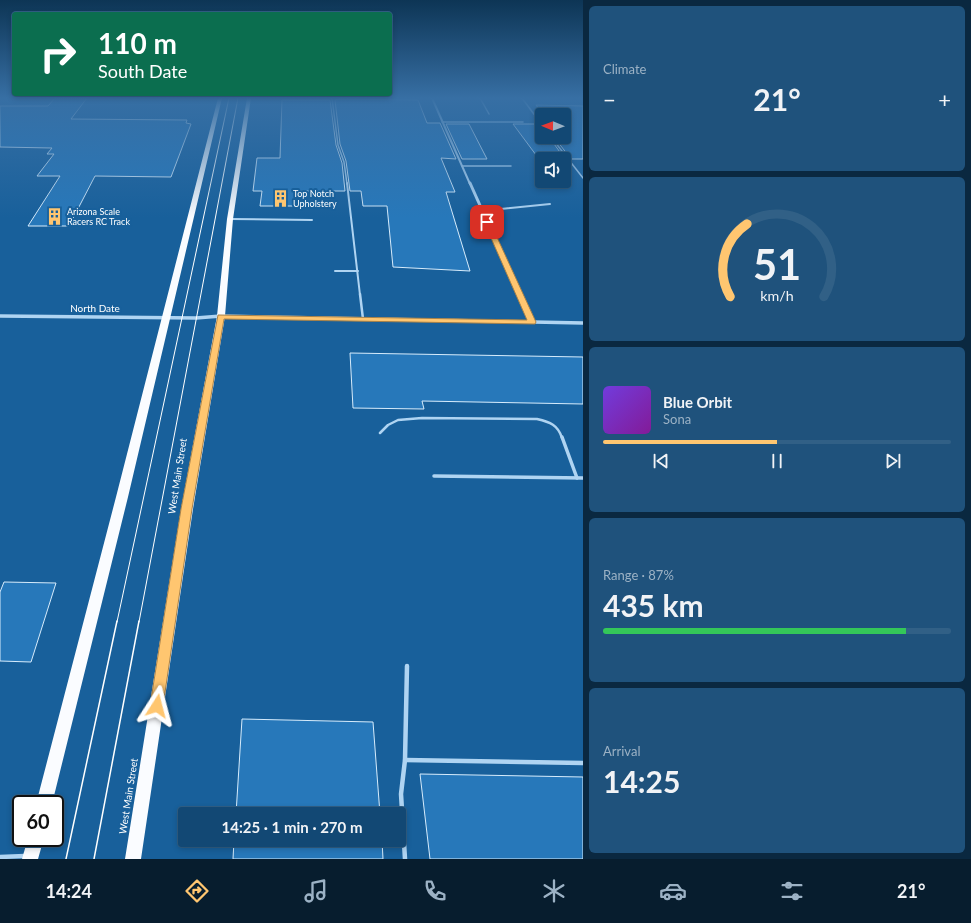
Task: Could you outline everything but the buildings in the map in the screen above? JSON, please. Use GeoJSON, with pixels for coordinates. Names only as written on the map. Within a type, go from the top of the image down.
{"type":"FeatureCollection","features":[{"type":"Feature","properties":{"kind":"main road"},"geometry":{"type":"LineString","coordinates":[[46,795],[210,138]]}},
{"type":"Feature","properties":{"kind":"main road","name":"West Main Street"},"geometry":{"type":"LineString","coordinates":[[134,859],[187,509],[221,316],[230,219],[243,138]]}},
{"type":"Feature","properties":{"kind":"main road"},"geometry":{"type":"LineString","coordinates":[[31,858],[34,847]]}},
{"type":"Feature","properties":{"kind":"street"},"geometry":{"type":"LineString","coordinates":[[449,138],[532,322]]}},
{"type":"Feature","properties":{"kind":"street","name":"North Date"},"geometry":{"type":"LineString","coordinates":[[0,316],[166,318],[221,316],[583,323]]}},
{"type":"Feature","properties":{"kind":"lane"},"geometry":{"type":"LineString","coordinates":[[337,138],[344,162],[363,319]]}},
{"type":"Feature","properties":{"kind":"lane"},"geometry":{"type":"LineString","coordinates":[[556,144],[583,178]]}},
{"type":"Feature","properties":{"kind":"lane"},"geometry":{"type":"LineString","coordinates":[[462,166],[511,166]]}},
{"type":"Feature","properties":{"kind":"lane"},"geometry":{"type":"LineString","coordinates":[[481,209],[501,209],[550,204]]}},
{"type":"Feature","properties":{"kind":"lane"},"geometry":{"type":"LineString","coordinates":[[230,219],[312,220]]}},
{"type":"Feature","properties":{"kind":"lane"},"geometry":{"type":"LineString","coordinates":[[335,271],[358,271]]}},
{"type":"Feature","properties":{"kind":"lane"},"geometry":{"type":"LineString","coordinates":[[380,432],[388,425],[398,420],[422,418],[537,419],[551,422],[560,431],[577,478]]}},
{"type":"Feature","properties":{"kind":"lane"},"geometry":{"type":"LineString","coordinates":[[434,476],[583,478]]}},
{"type":"Feature","properties":{"kind":"lane"},"geometry":{"type":"LineString","coordinates":[[405,859],[401,794],[405,760],[407,666]]}},
{"type":"Feature","properties":{"kind":"lane"},"geometry":{"type":"LineString","coordinates":[[405,760],[583,763]]}},
{"type":"Feature","properties":{"kind":"lane"},"geometry":{"type":"LineString","coordinates":[[0,857],[31,858]]}},
{"type":"Feature","properties":{"kind":"tram line"},"geometry":{"type":"LineString","coordinates":[[117,622],[220,138]]}},
{"type":"Feature","properties":{"kind":"tram line"},"geometry":{"type":"LineString","coordinates":[[139,622],[230,138]]}},
{"type":"Feature","properties":{"kind":"tram line"},"geometry":{"type":"LineString","coordinates":[[66,859],[117,621]]}},
{"type":"Feature","properties":{"kind":"tram line"},"geometry":{"type":"LineString","coordinates":[[94,859],[139,621]]}},
{"type":"Feature","properties":{"kind":"place","name":"Top Notch Upholstery"},"geometry":{"type":"Point","coordinates":[280,199]}},
{"type":"Feature","properties":{"kind":"place","name":"Arizona Scale Racers RC Track"},"geometry":{"type":"Point","coordinates":[54,217]}},
{"type":"Feature","properties":{"kind":"route"},"geometry":{"type":"LineString","coordinates":[[157,706],[200,429],[221,316],[532,322],[487,222]]}}]}
